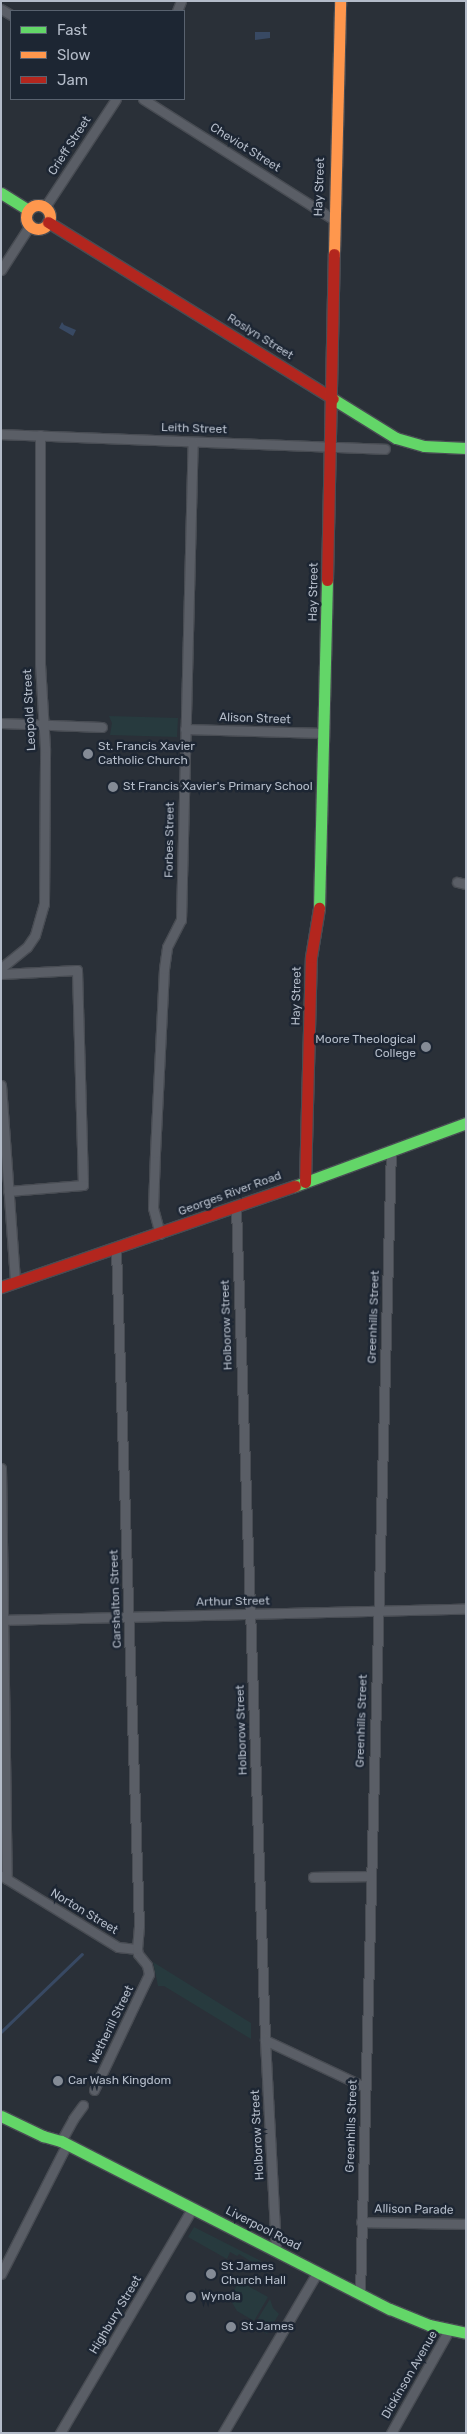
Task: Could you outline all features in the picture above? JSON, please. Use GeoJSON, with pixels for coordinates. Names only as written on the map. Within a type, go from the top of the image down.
{"type":"FeatureCollection","features":[{"type":"Feature","properties":{"kind":"main road","name":"Hay Street"},"geometry":{"type":"LineString","coordinates":[[305,1182],[311,956],[318,917],[324,733],[331,447],[333,219],[340,1]]}},
{"type":"Feature","properties":{"kind":"main road"},"geometry":{"type":"LineString","coordinates":[[1,193],[28,210]]}},
{"type":"Feature","properties":{"kind":"main road"},"geometry":{"type":"LineString","coordinates":[[38,205],[45,208],[50,216],[48,222],[40,228],[30,225],[27,220],[28,210],[38,205]]}},
{"type":"Feature","properties":{"kind":"main road","name":"Roslyn Street"},"geometry":{"type":"LineString","coordinates":[[48,222],[404,442],[424,446],[466,448]]}},
{"type":"Feature","properties":{"kind":"main road","name":"Georges River Road"},"geometry":{"type":"LineString","coordinates":[[1,1287],[236,1208],[466,1123]]}},
{"type":"Feature","properties":{"kind":"main road","name":"Liverpool Road"},"geometry":{"type":"LineString","coordinates":[[1,2106],[46,2129],[60,2141]]}},
{"type":"Feature","properties":{"kind":"main road","name":"Liverpool Road"},"geometry":{"type":"LineString","coordinates":[[1,2116],[43,2136],[60,2141],[318,2273],[409,2317],[449,2330],[466,2333]]}},
{"type":"Feature","properties":{"kind":"street","name":"Crieff Street"},"geometry":{"type":"LineString","coordinates":[[45,208],[115,100]]}},
{"type":"Feature","properties":{"kind":"street","name":"Cheviot Street"},"geometry":{"type":"LineString","coordinates":[[145,100],[333,219]]}},
{"type":"Feature","properties":{"kind":"street"},"geometry":{"type":"LineString","coordinates":[[1,270],[30,225]]}},
{"type":"Feature","properties":{"kind":"street","name":"Leith Street"},"geometry":{"type":"LineString","coordinates":[[1,434],[385,449]]}},
{"type":"Feature","properties":{"kind":"street","name":"Leopold Street"},"geometry":{"type":"LineString","coordinates":[[1,968],[27,946],[35,935],[44,904],[44,726],[40,664],[40,435]]}},
{"type":"Feature","properties":{"kind":"street","name":"Forbes Street"},"geometry":{"type":"LineString","coordinates":[[160,1234],[153,1208],[162,1006],[167,947],[181,920],[193,442]]}},
{"type":"Feature","properties":{"kind":"street"},"geometry":{"type":"LineString","coordinates":[[1,723],[102,727]]}},
{"type":"Feature","properties":{"kind":"street","name":"Alison Street"},"geometry":{"type":"LineString","coordinates":[[185,729],[324,733]]}},
{"type":"Feature","properties":{"kind":"street"},"geometry":{"type":"LineString","coordinates":[[1,974],[77,970],[83,1185],[8,1192]]}},
{"type":"Feature","properties":{"kind":"street"},"geometry":{"type":"LineString","coordinates":[[1,1085],[8,1192],[6,1217],[15,1282]]}},
{"type":"Feature","properties":{"kind":"street","name":"Greenhills Street"},"geometry":{"type":"LineString","coordinates":[[360,2293],[370,1876],[392,1150]]}},
{"type":"Feature","properties":{"kind":"street","name":"Holborow Street"},"geometry":{"type":"LineString","coordinates":[[236,1208],[265,2040],[276,2251]]}},
{"type":"Feature","properties":{"kind":"street","name":"Carshalton Street"},"geometry":{"type":"LineString","coordinates":[[116,1248],[139,1931],[137,1949]]}},
{"type":"Feature","properties":{"kind":"street"},"geometry":{"type":"LineString","coordinates":[[1,1468],[4,1877]]}},
{"type":"Feature","properties":{"kind":"street","name":"Arthur Street"},"geometry":{"type":"LineString","coordinates":[[3,1620],[466,1610]]}},
{"type":"Feature","properties":{"kind":"street"},"geometry":{"type":"LineString","coordinates":[[313,1877],[370,1876]]}},
{"type":"Feature","properties":{"kind":"street","name":"Norton Street"},"geometry":{"type":"LineString","coordinates":[[4,1877],[118,1947],[137,1949]]}},
{"type":"Feature","properties":{"kind":"street","name":"Wetherill Street"},"geometry":{"type":"LineString","coordinates":[[94,2090],[148,1979],[149,1969],[137,1949]]}},
{"type":"Feature","properties":{"kind":"street"},"geometry":{"type":"LineString","coordinates":[[265,2040],[365,2087]]}},
{"type":"Feature","properties":{"kind":"street"},"geometry":{"type":"LineString","coordinates":[[1,2274],[60,2141],[84,2105]]}},
{"type":"Feature","properties":{"kind":"street","name":"Highbury Street"},"geometry":{"type":"LineString","coordinates":[[60,2433],[192,2209]]}},
{"type":"Feature","properties":{"kind":"street","name":"Allison Parade"},"geometry":{"type":"LineString","coordinates":[[361,2222],[466,2224]]}},
{"type":"Feature","properties":{"kind":"street"},"geometry":{"type":"LineString","coordinates":[[223,2433],[318,2273]]}},
{"type":"Feature","properties":{"kind":"street","name":"Dickinson Avenue"},"geometry":{"type":"LineString","coordinates":[[391,2433],[449,2330]]}},
{"type":"Feature","properties":{"kind":"green space"},"geometry":{"type":"Polygon","coordinates":[[[109,716],[178,718],[177,737],[110,735],[112,723],[109,716]]]}},
{"type":"Feature","properties":{"kind":"green space"},"geometry":{"type":"Polygon","coordinates":[[[153,1962],[251,2023],[251,2039],[164,1986],[158,1986],[153,1962]]]}},
{"type":"Feature","properties":{"kind":"green space"},"geometry":{"type":"Polygon","coordinates":[[[194,2227],[261,2261],[258,2266],[239,2254],[237,2256],[230,2252],[227,2259],[188,2237],[194,2227]]]}},
{"type":"Feature","properties":{"kind":"green space"},"geometry":{"type":"Polygon","coordinates":[[[239,2281],[268,2297],[254,2321],[237,2311],[230,2299],[239,2281]]]}},
{"type":"Feature","properties":{"kind":"green space"},"geometry":{"type":"Polygon","coordinates":[[[270,2299],[273,2308],[279,2314],[267,2334],[257,2327],[259,2324],[256,2322],[270,2299]]]}},
{"type":"Feature","properties":{"kind":"water"},"geometry":{"type":"Polygon","coordinates":[[[255,32],[270,32],[270,38],[255,40],[255,32]]]}},
{"type":"Feature","properties":{"kind":"water"},"geometry":{"type":"Polygon","coordinates":[[[62,322],[64,325],[76,330],[73,336],[59,328],[62,322]]]}},
{"type":"Feature","properties":{"kind":"waterway"},"geometry":{"type":"LineString","coordinates":[[1,2032],[82,1954]]}},
{"type":"Feature","properties":{"kind":"traffic: fast"},"geometry":{"type":"LineString","coordinates":[[1,193],[28,210]]}},
{"type":"Feature","properties":{"kind":"traffic: fast"},"geometry":{"type":"LineString","coordinates":[[333,399],[396,438],[424,446],[466,448]]}},
{"type":"Feature","properties":{"kind":"traffic: fast"},"geometry":{"type":"LineString","coordinates":[[319,908],[327,580]]}},
{"type":"Feature","properties":{"kind":"traffic: fast"},"geometry":{"type":"LineString","coordinates":[[295,1186],[466,1123]]}},
{"type":"Feature","properties":{"kind":"traffic: fast"},"geometry":{"type":"LineString","coordinates":[[1,2116],[43,2136],[61,2141],[390,2309],[429,2325],[466,2333]]}},
{"type":"Feature","properties":{"kind":"traffic: slow"},"geometry":{"type":"LineString","coordinates":[[334,254],[340,1]]}},
{"type":"Feature","properties":{"kind":"traffic: slow"},"geometry":{"type":"LineString","coordinates":[[38,205],[46,209],[50,217],[46,225],[38,229],[30,225],[26,217],[30,209],[38,205]]}},
{"type":"Feature","properties":{"kind":"traffic: jam"},"geometry":{"type":"LineString","coordinates":[[48,222],[333,399]]}},
{"type":"Feature","properties":{"kind":"traffic: jam"},"geometry":{"type":"LineString","coordinates":[[327,580],[334,254]]}},
{"type":"Feature","properties":{"kind":"traffic: jam"},"geometry":{"type":"LineString","coordinates":[[305,1182],[311,957],[319,908]]}},
{"type":"Feature","properties":{"kind":"traffic: jam"},"geometry":{"type":"LineString","coordinates":[[1,1287],[295,1186]]}},
{"type":"Feature","properties":{"kind":"place","name":"St. Francis Xavier Catholic Church"},"geometry":{"type":"Point","coordinates":[88,754]}},
{"type":"Feature","properties":{"kind":"place","name":"St Francis Xavier's Primary School"},"geometry":{"type":"Point","coordinates":[113,787]}},
{"type":"Feature","properties":{"kind":"place","name":"Moore Theological College"},"geometry":{"type":"Point","coordinates":[426,1047]}},
{"type":"Feature","properties":{"kind":"place","name":"Car Wash Kingdom"},"geometry":{"type":"Point","coordinates":[58,2081]}},
{"type":"Feature","properties":{"kind":"place","name":"St James Church Hall"},"geometry":{"type":"Point","coordinates":[211,2274]}},
{"type":"Feature","properties":{"kind":"place","name":"Wynola"},"geometry":{"type":"Point","coordinates":[191,2297]}},
{"type":"Feature","properties":{"kind":"place","name":"St James"},"geometry":{"type":"Point","coordinates":[231,2327]}}]}
